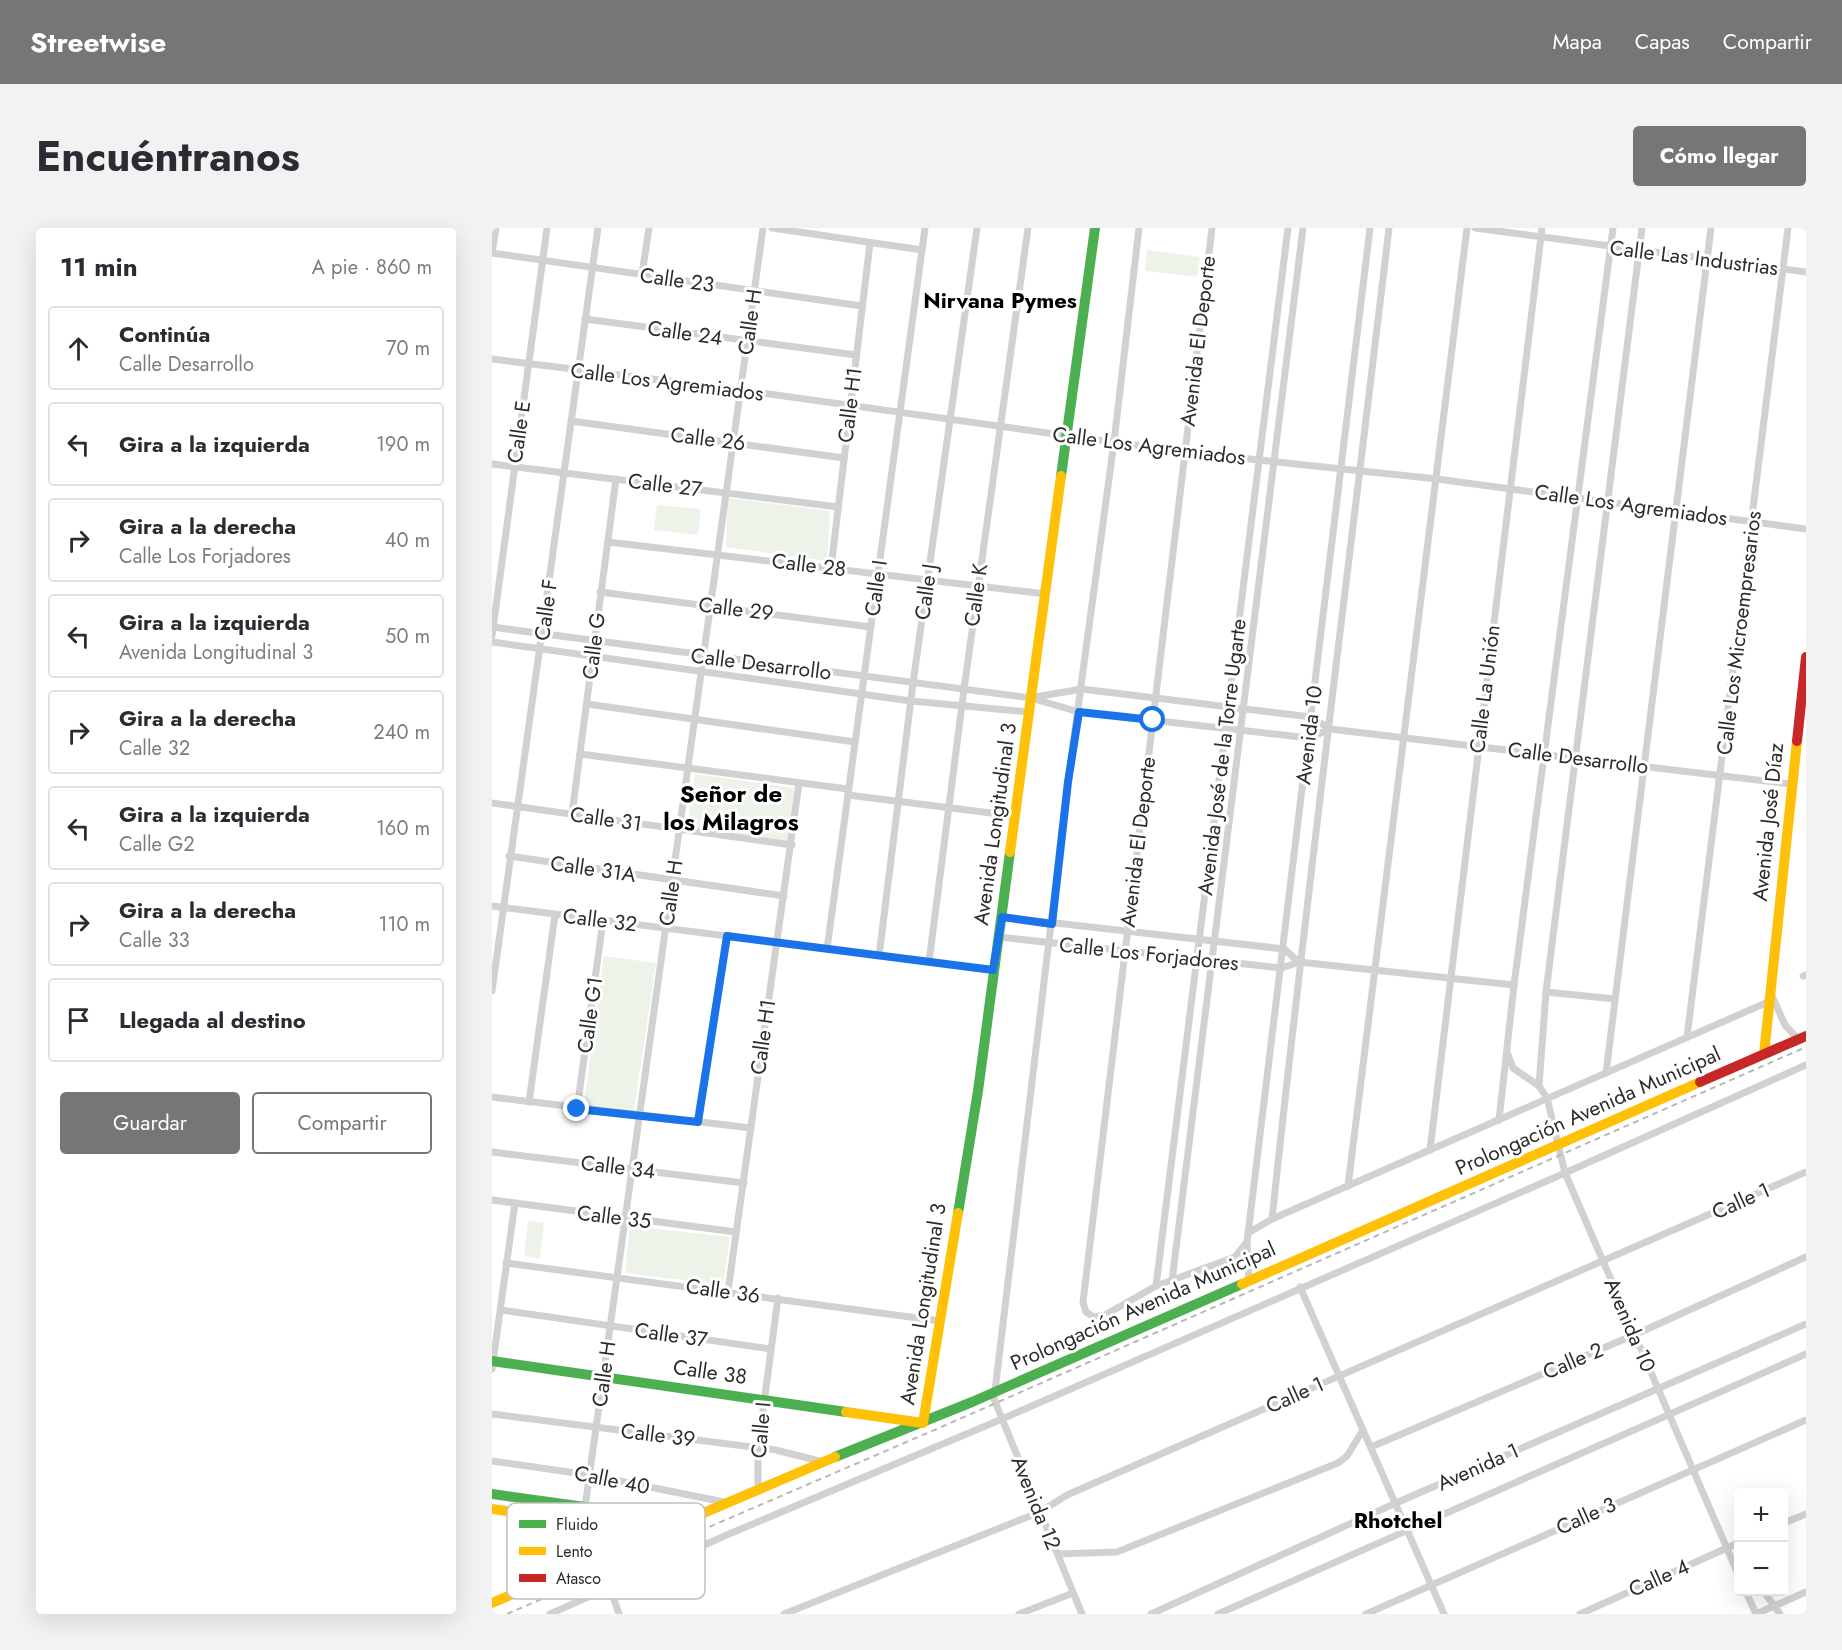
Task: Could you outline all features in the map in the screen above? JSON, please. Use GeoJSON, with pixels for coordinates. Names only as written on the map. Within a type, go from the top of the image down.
{"type":"FeatureCollection","features":[{"type":"Feature","properties":{"kind":"street"},"geometry":{"type":"LineString","coordinates":[[492,253],[496,228]]}},
{"type":"Feature","properties":{"kind":"street","name":"Calle E"},"geometry":{"type":"LineString","coordinates":[[492,636],[547,228]]}},
{"type":"Feature","properties":{"kind":"street","name":"Calle F"},"geometry":{"type":"LineString","coordinates":[[492,991],[597,228]]}},
{"type":"Feature","properties":{"kind":"street"},"geometry":{"type":"LineString","coordinates":[[642,274],[649,228]]}},
{"type":"Feature","properties":{"kind":"street","name":"Calle H"},"geometry":{"type":"LineString","coordinates":[[586,1503],[763,228]]}},
{"type":"Feature","properties":{"kind":"street"},"geometry":{"type":"LineString","coordinates":[[772,228],[922,250]]}},
{"type":"Feature","properties":{"kind":"street","name":"Calle I"},"geometry":{"type":"LineString","coordinates":[[826,949],[925,228]]}},
{"type":"Feature","properties":{"kind":"street","name":"Calle J"},"geometry":{"type":"LineString","coordinates":[[879,956],[913,683],[977,228]]}},
{"type":"Feature","properties":{"kind":"street","name":"Calle K"},"geometry":{"type":"LineString","coordinates":[[929,962],[999,427],[1028,228]]}},
{"type":"Feature","properties":{"kind":"street","name":"Avenida Longitudinal 3"},"geometry":{"type":"LineString","coordinates":[[923,1423],[978,1091],[1095,228]]}},
{"type":"Feature","properties":{"kind":"street","name":"Avenida 12"},"geometry":{"type":"LineString","coordinates":[[1082,1614],[995,1404],[1068,782],[1114,442],[1139,228]]}},
{"type":"Feature","properties":{"kind":"street","name":"Avenida El Deporte"},"geometry":{"type":"LineString","coordinates":[[1156,1286],[1105,1315],[1094,1317],[1086,1312],[1083,1302],[1212,228]]}},
{"type":"Feature","properties":{"kind":"street","name":"Avenida José de la Torre Ugarte"},"geometry":{"type":"LineString","coordinates":[[1156,1286],[1288,228]]}},
{"type":"Feature","properties":{"kind":"street","name":"Avenida José de la Torre Ugarte"},"geometry":{"type":"LineString","coordinates":[[1172,1281],[1303,228]]}},
{"type":"Feature","properties":{"kind":"street","name":"Avenida 10"},"geometry":{"type":"LineString","coordinates":[[1249,1282],[1246,1242],[1282,968],[1339,468],[1370,228]]}},
{"type":"Feature","properties":{"kind":"street","name":"Avenida 10"},"geometry":{"type":"LineString","coordinates":[[1272,1219],[1299,962],[1330,729],[1389,228]]}},
{"type":"Feature","properties":{"kind":"street"},"geometry":{"type":"LineString","coordinates":[[1347,1186],[1405,738],[1467,228]]}},
{"type":"Feature","properties":{"kind":"street","name":"Calle Las Industrias"},"geometry":{"type":"LineString","coordinates":[[1474,228],[1639,252],[1806,272]]}},
{"type":"Feature","properties":{"kind":"street","name":"Calle La Unión"},"geometry":{"type":"LineString","coordinates":[[1430,1150],[1542,228]]}},
{"type":"Feature","properties":{"kind":"street"},"geometry":{"type":"LineString","coordinates":[[1499,1120],[1514,985],[1580,498],[1613,228]]}},
{"type":"Feature","properties":{"kind":"street"},"geometry":{"type":"LineString","coordinates":[[1539,1086],[1546,992],[1642,228]]}},
{"type":"Feature","properties":{"kind":"street"},"geometry":{"type":"LineString","coordinates":[[1606,1072],[1711,228]]}},
{"type":"Feature","properties":{"kind":"street","name":"Calle Los Microempresarios"},"geometry":{"type":"LineString","coordinates":[[1687,1037],[1754,522],[1788,228]]}},
{"type":"Feature","properties":{"kind":"street","name":"Calle H1"},"geometry":{"type":"LineString","coordinates":[[831,568],[870,243]]}},
{"type":"Feature","properties":{"kind":"street","name":"Calle 23"},"geometry":{"type":"LineString","coordinates":[[492,253],[862,306]]}},
{"type":"Feature","properties":{"kind":"street","name":"Calle 24"},"geometry":{"type":"LineString","coordinates":[[585,319],[856,355]]}},
{"type":"Feature","properties":{"kind":"street","name":"Calle Los Agremiados"},"geometry":{"type":"LineString","coordinates":[[492,359],[578,372],[741,390],[1184,452],[1437,479],[1806,529]]}},
{"type":"Feature","properties":{"kind":"street","name":"Calle 26"},"geometry":{"type":"LineString","coordinates":[[571,421],[844,458]]}},
{"type":"Feature","properties":{"kind":"street","name":"Calle 27"},"geometry":{"type":"LineString","coordinates":[[492,464],[838,507]]}},
{"type":"Feature","properties":{"kind":"street","name":"Calle G"},"geometry":{"type":"LineString","coordinates":[[572,814],[616,479]]}},
{"type":"Feature","properties":{"kind":"street","name":"Calle 28"},"geometry":{"type":"LineString","coordinates":[[608,542],[1046,594]]}},
{"type":"Feature","properties":{"kind":"street","name":"Calle 29"},"geometry":{"type":"LineString","coordinates":[[600,592],[871,627]]}},
{"type":"Feature","properties":{"kind":"street","name":"Calle Desarrollo"},"geometry":{"type":"LineString","coordinates":[[493,627],[1031,698],[1079,712],[1309,738],[1330,729]]}},
{"type":"Feature","properties":{"kind":"street","name":"Calle Desarrollo"},"geometry":{"type":"LineString","coordinates":[[492,642],[911,701],[1029,712]]}},
{"type":"Feature","properties":{"kind":"street","name":"Avenida José Díaz"},"geometry":{"type":"LineString","coordinates":[[1764,1054],[1791,784],[1803,705],[1806,657]]}},
{"type":"Feature","properties":{"kind":"street","name":"Calle Desarrollo"},"geometry":{"type":"LineString","coordinates":[[1031,698],[1082,689],[1156,697],[1311,717],[1330,729],[1791,784]]}},
{"type":"Feature","properties":{"kind":"street"},"geometry":{"type":"LineString","coordinates":[[586,704],[855,742]]}},
{"type":"Feature","properties":{"kind":"street"},"geometry":{"type":"LineString","coordinates":[[580,754],[799,783],[899,801],[1015,816]]}},
{"type":"Feature","properties":{"kind":"street","name":"Calle H1"},"geometry":{"type":"LineString","coordinates":[[728,1291],[799,783]]}},
{"type":"Feature","properties":{"kind":"street","name":"Calle 31"},"geometry":{"type":"LineString","coordinates":[[492,803],[792,845]]}},
{"type":"Feature","properties":{"kind":"street","name":"Calle 31A"},"geometry":{"type":"LineString","coordinates":[[509,856],[784,896]]}},
{"type":"Feature","properties":{"kind":"street","name":"Calle 32"},"geometry":{"type":"LineString","coordinates":[[492,906],[993,970]]}},
{"type":"Feature","properties":{"kind":"street"},"geometry":{"type":"LineString","coordinates":[[528,1102],[555,915]]}},
{"type":"Feature","properties":{"kind":"street","name":"Calle Los Forjadores"},"geometry":{"type":"LineString","coordinates":[[1002,917],[1284,949]]}},
{"type":"Feature","properties":{"kind":"street","name":"Calle G1"},"geometry":{"type":"LineString","coordinates":[[577,1109],[603,921]]}},
{"type":"Feature","properties":{"kind":"street"},"geometry":{"type":"LineString","coordinates":[[698,1122],[727,936]]}},
{"type":"Feature","properties":{"kind":"street","name":"Calle Los Forjadores"},"geometry":{"type":"LineString","coordinates":[[999,937],[1282,968],[1299,962],[1514,985]]}},
{"type":"Feature","properties":{"kind":"street"},"geometry":{"type":"LineString","coordinates":[[1284,949],[1299,962]]}},
{"type":"Feature","properties":{"kind":"street"},"geometry":{"type":"LineString","coordinates":[[1546,992],[1615,999]]}},
{"type":"Feature","properties":{"kind":"street"},"geometry":{"type":"LineString","coordinates":[[1248,1233],[1272,1219],[1687,1037],[1769,997],[1785,1025],[1802,1038]]}},
{"type":"Feature","properties":{"kind":"street","name":"Prolongación Avenida Municipal"},"geometry":{"type":"LineString","coordinates":[[705,1513],[823,1462],[996,1392],[1802,1038]]}},
{"type":"Feature","properties":{"kind":"street"},"geometry":{"type":"LineString","coordinates":[[1506,1051],[1513,1068],[1539,1086],[1547,1098]]}},
{"type":"Feature","properties":{"kind":"street"},"geometry":{"type":"LineString","coordinates":[[705,1545],[1002,1419],[1806,1065]]}},
{"type":"Feature","properties":{"kind":"street"},"geometry":{"type":"LineString","coordinates":[[492,1097],[577,1109],[751,1128]]}},
{"type":"Feature","properties":{"kind":"street","name":"Avenida 10"},"geometry":{"type":"LineString","coordinates":[[1547,1098],[1565,1173],[1734,1565]]}},
{"type":"Feature","properties":{"kind":"street","name":"Calle 34"},"geometry":{"type":"LineString","coordinates":[[492,1152],[744,1183]]}},
{"type":"Feature","properties":{"kind":"street","name":"Calle 1"},"geometry":{"type":"LineString","coordinates":[[784,1614],[1040,1512],[1067,1495],[1806,1172]]}},
{"type":"Feature","properties":{"kind":"street","name":"Calle 35"},"geometry":{"type":"LineString","coordinates":[[492,1200],[736,1232]]}},
{"type":"Feature","properties":{"kind":"street"},"geometry":{"type":"LineString","coordinates":[[492,1364],[515,1203]]}},
{"type":"Feature","properties":{"kind":"street"},"geometry":{"type":"LineString","coordinates":[[1156,1286],[1235,1257],[1246,1242]]}},
{"type":"Feature","properties":{"kind":"street","name":"Calle 2"},"geometry":{"type":"LineString","coordinates":[[1371,1447],[1634,1335],[1806,1257]]}},
{"type":"Feature","properties":{"kind":"street","name":"Calle 36"},"geometry":{"type":"LineString","coordinates":[[506,1263],[940,1321]]}},
{"type":"Feature","properties":{"kind":"street"},"geometry":{"type":"LineString","coordinates":[[1300,1287],[1444,1614]]}},
{"type":"Feature","properties":{"kind":"street","name":"Calle I"},"geometry":{"type":"LineString","coordinates":[[758,1491],[758,1448],[778,1299]]}},
{"type":"Feature","properties":{"kind":"street","name":"Calle 37"},"geometry":{"type":"LineString","coordinates":[[501,1310],[771,1349]]}},
{"type":"Feature","properties":{"kind":"street","name":"Avenida 1"},"geometry":{"type":"LineString","coordinates":[[1151,1614],[1396,1503],[1806,1324]]}},
{"type":"Feature","properties":{"kind":"street","name":"Avenida 1"},"geometry":{"type":"LineString","coordinates":[[1218,1614],[1806,1354]]}},
{"type":"Feature","properties":{"kind":"street","name":"Calle 38"},"geometry":{"type":"LineString","coordinates":[[492,1364],[764,1399],[923,1423]]}},
{"type":"Feature","properties":{"kind":"street","name":"Calle 39"},"geometry":{"type":"LineString","coordinates":[[492,1414],[758,1448],[823,1462]]}},
{"type":"Feature","properties":{"kind":"street","name":"Calle 3"},"geometry":{"type":"LineString","coordinates":[[1366,1614],[1806,1420]]}},
{"type":"Feature","properties":{"kind":"street"},"geometry":{"type":"LineString","coordinates":[[1058,1554],[1117,1552],[1338,1463],[1347,1456],[1363,1430]]}},
{"type":"Feature","properties":{"kind":"street","name":"Calle 40"},"geometry":{"type":"LineString","coordinates":[[492,1461],[590,1475],[731,1503]]}},
{"type":"Feature","properties":{"kind":"street"},"geometry":{"type":"LineString","coordinates":[[492,1494],[556,1503]]}},
{"type":"Feature","properties":{"kind":"street"},"geometry":{"type":"LineString","coordinates":[[492,1509],[507,1511]]}},
{"type":"Feature","properties":{"kind":"street"},"geometry":{"type":"LineString","coordinates":[[1788,1521],[1806,1514]]}},
{"type":"Feature","properties":{"kind":"street","name":"Calle 4"},"geometry":{"type":"LineString","coordinates":[[1580,1614],[1734,1545]]}},
{"type":"Feature","properties":{"kind":"street","name":"Avenida 10"},"geometry":{"type":"LineString","coordinates":[[1727,1548],[1734,1556]]}},
{"type":"Feature","properties":{"kind":"street"},"geometry":{"type":"LineString","coordinates":[[1748,1596],[1756,1614],[1806,1592]]}},
{"type":"Feature","properties":{"kind":"street"},"geometry":{"type":"LineString","coordinates":[[1019,1614],[1073,1593]]}},
{"type":"Feature","properties":{"kind":"street"},"geometry":{"type":"LineString","coordinates":[[1768,1596],[1780,1614]]}},
{"type":"Feature","properties":{"kind":"street","name":"Prolongación Avenida Municipal"},"geometry":{"type":"LineString","coordinates":[[492,1603],[507,1597]]}},
{"type":"Feature","properties":{"kind":"street"},"geometry":{"type":"LineString","coordinates":[[550,1614],[584,1599]]}},
{"type":"Feature","properties":{"kind":"street","name":"Calle H"},"geometry":{"type":"LineString","coordinates":[[613,1599],[619,1614]]}},
{"type":"Feature","properties":{"kind":"shaded area"},"geometry":{"type":"Polygon","coordinates":[[[1147,250],[1200,257],[1197,277],[1145,271],[1147,250]]]}},
{"type":"Feature","properties":{"kind":"shaded area"},"geometry":{"type":"Polygon","coordinates":[[[728,498],[830,511],[827,561],[726,547],[728,498]]]}},
{"type":"Feature","properties":{"kind":"shaded area"},"geometry":{"type":"Polygon","coordinates":[[[657,505],[701,509],[698,535],[654,530],[657,505]]]}},
{"type":"Feature","properties":{"kind":"shaded area"},"geometry":{"type":"Polygon","coordinates":[[[695,774],[794,788],[788,841],[687,828],[695,774]]]}},
{"type":"Feature","properties":{"kind":"shaded area"},"geometry":{"type":"Polygon","coordinates":[[[604,956],[656,963],[634,1110],[584,1104],[604,956]]]}},
{"type":"Feature","properties":{"kind":"shaded area"},"geometry":{"type":"Polygon","coordinates":[[[528,1221],[544,1223],[540,1259],[524,1256],[528,1221]]]}},
{"type":"Feature","properties":{"kind":"shaded area"},"geometry":{"type":"Polygon","coordinates":[[[630,1226],[730,1237],[723,1285],[625,1273],[630,1226]]]}},
{"type":"Feature","properties":{"kind":"railway"},"geometry":{"type":"LineString","coordinates":[[705,1529],[1806,1047]]}},
{"type":"Feature","properties":{"kind":"railway"},"geometry":{"type":"LineString","coordinates":[[507,1614],[542,1599]]}},
{"type":"Feature","properties":{"kind":"traffic: fast"},"geometry":{"type":"LineString","coordinates":[[1061,476],[1095,228]]}},
{"type":"Feature","properties":{"kind":"traffic: fast"},"geometry":{"type":"LineString","coordinates":[[958,1213],[978,1091],[1010,852]]}},
{"type":"Feature","properties":{"kind":"traffic: fast"},"geometry":{"type":"LineString","coordinates":[[835,1457],[972,1402],[1242,1284]]}},
{"type":"Feature","properties":{"kind":"traffic: fast"},"geometry":{"type":"LineString","coordinates":[[492,1361],[846,1412]]}},
{"type":"Feature","properties":{"kind":"traffic: fast"},"geometry":{"type":"LineString","coordinates":[[492,1494],[556,1503]]}},
{"type":"Feature","properties":{"kind":"traffic: slow"},"geometry":{"type":"LineString","coordinates":[[1010,852],[1061,476]]}},
{"type":"Feature","properties":{"kind":"traffic: slow"},"geometry":{"type":"LineString","coordinates":[[1764,1054],[1797,741]]}},
{"type":"Feature","properties":{"kind":"traffic: slow"},"geometry":{"type":"LineString","coordinates":[[1242,1284],[1700,1082]]}},
{"type":"Feature","properties":{"kind":"traffic: slow"},"geometry":{"type":"LineString","coordinates":[[846,1412],[923,1423],[958,1213]]}},
{"type":"Feature","properties":{"kind":"traffic: slow"},"geometry":{"type":"LineString","coordinates":[[705,1512],[835,1457]]}},
{"type":"Feature","properties":{"kind":"traffic: slow"},"geometry":{"type":"LineString","coordinates":[[492,1509],[507,1511]]}},
{"type":"Feature","properties":{"kind":"traffic: slow"},"geometry":{"type":"LineString","coordinates":[[492,1603],[507,1597]]}},
{"type":"Feature","properties":{"kind":"traffic: jam"},"geometry":{"type":"LineString","coordinates":[[1797,741],[1806,657]]}},
{"type":"Feature","properties":{"kind":"traffic: jam"},"geometry":{"type":"LineString","coordinates":[[1700,1082],[1806,1036]]}},
{"type":"Feature","properties":{"kind":"district","name":"Nirvana Pymes"},"geometry":{"type":"Point","coordinates":[1000,300]}},
{"type":"Feature","properties":{"kind":"district","name":"Señor de los Milagros"},"geometry":{"type":"Point","coordinates":[731,807]}},
{"type":"Feature","properties":{"kind":"district","name":"Rhotchel"},"geometry":{"type":"Point","coordinates":[1398,1520]}},
{"type":"Feature","properties":{"kind":"route"},"geometry":{"type":"LineString","coordinates":[[577,1109],[698,1122],[727,936],[993,970],[1002,917],[1052,924],[1068,782],[1079,712],[1153,720]]}}]}
